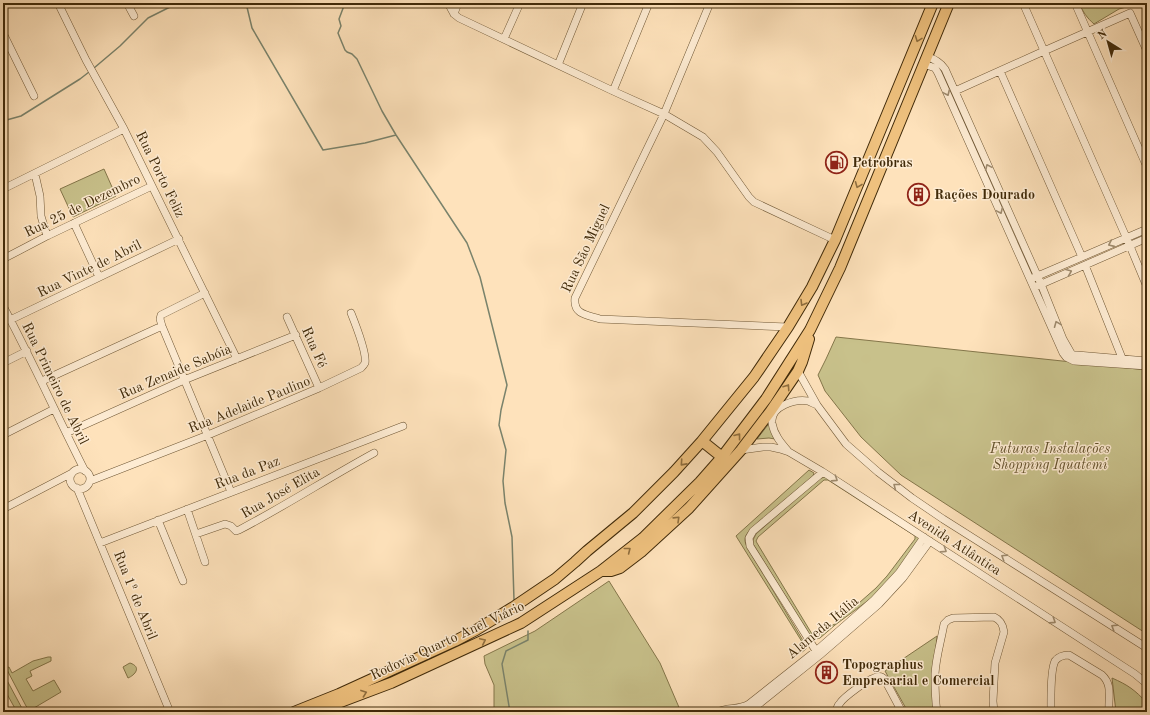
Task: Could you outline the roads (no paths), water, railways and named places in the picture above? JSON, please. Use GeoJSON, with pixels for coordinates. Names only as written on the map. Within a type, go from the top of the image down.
{"type":"FeatureCollection","features":[{"type":"Feature","properties":{"kind":"highway","name":"Rodovia Quarto Anel Viário"},"geometry":{"type":"LineString","coordinates":[[294,712],[339,694],[476,630],[555,579],[633,512],[670,477],[702,441],[754,377],[788,327],[812,287],[835,240],[933,3]]}},
{"type":"Feature","properties":{"kind":"highway","name":"Rodovia Quarto Anel Viário"},"geometry":{"type":"LineString","coordinates":[[314,712],[391,684],[515,626],[601,571],[643,538],[700,482],[722,457],[766,399],[810,330],[840,268],[949,3]]}},
{"type":"Feature","properties":{"kind":"highway"},"geometry":{"type":"LineString","coordinates":[[910,59],[926,60]]}},
{"type":"Feature","properties":{"kind":"highway"},"geometry":{"type":"LineString","coordinates":[[875,144],[888,149]]}},
{"type":"Feature","properties":{"kind":"highway"},"geometry":{"type":"LineString","coordinates":[[601,571],[611,571],[620,568],[641,552],[689,508],[741,450],[770,412],[798,371],[805,353],[810,330]]}},
{"type":"Feature","properties":{"kind":"highway"},"geometry":{"type":"LineString","coordinates":[[702,441],[722,457]]}},
{"type":"Feature","properties":{"kind":"street","name":"Rua Porto Feliz"},"geometry":{"type":"LineString","coordinates":[[58,3],[179,239],[237,359]]}},
{"type":"Feature","properties":{"kind":"street"},"geometry":{"type":"LineString","coordinates":[[127,3],[134,16]]}},
{"type":"Feature","properties":{"kind":"street"},"geometry":{"type":"LineString","coordinates":[[448,3],[454,14],[459,18],[664,114],[703,138],[711,145],[754,202],[835,240]]}},
{"type":"Feature","properties":{"kind":"street"},"geometry":{"type":"LineString","coordinates":[[454,14],[458,3]]}},
{"type":"Feature","properties":{"kind":"street"},"geometry":{"type":"LineString","coordinates":[[504,40],[520,3]]}},
{"type":"Feature","properties":{"kind":"street"},"geometry":{"type":"LineString","coordinates":[[558,65],[583,3]]}},
{"type":"Feature","properties":{"kind":"street"},"geometry":{"type":"LineString","coordinates":[[613,91],[648,3]]}},
{"type":"Feature","properties":{"kind":"street","name":"Rua São Miguel"},"geometry":{"type":"LineString","coordinates":[[710,3],[664,114],[575,298],[574,303],[576,309],[581,313],[600,319],[788,327]]}},
{"type":"Feature","properties":{"kind":"street"},"geometry":{"type":"LineString","coordinates":[[1023,3],[1147,287]]}},
{"type":"Feature","properties":{"kind":"street"},"geometry":{"type":"LineString","coordinates":[[1075,3],[1147,167]]}},
{"type":"Feature","properties":{"kind":"street"},"geometry":{"type":"LineString","coordinates":[[955,91],[1130,13],[1147,51]]}},
{"type":"Feature","properties":{"kind":"street"},"geometry":{"type":"LineString","coordinates":[[3,33],[34,96]]}},
{"type":"Feature","properties":{"kind":"street"},"geometry":{"type":"LineString","coordinates":[[926,60],[935,59],[943,67],[955,91],[1038,276],[1061,340],[1061,349],[1066,357],[1074,361],[1147,361]]}},
{"type":"Feature","properties":{"kind":"street"},"geometry":{"type":"LineString","coordinates":[[926,60],[937,71],[1030,280],[1061,340]]}},
{"type":"Feature","properties":{"kind":"street"},"geometry":{"type":"LineString","coordinates":[[1000,71],[1082,257]]}},
{"type":"Feature","properties":{"kind":"street"},"geometry":{"type":"LineString","coordinates":[[3,189],[124,130]]}},
{"type":"Feature","properties":{"kind":"street"},"geometry":{"type":"LineString","coordinates":[[35,174],[40,196],[40,216],[47,236]]}},
{"type":"Feature","properties":{"kind":"street"},"geometry":{"type":"LineString","coordinates":[[988,185],[995,181]]}},
{"type":"Feature","properties":{"kind":"street","name":"Rua 25 de Dezembro"},"geometry":{"type":"LineString","coordinates":[[3,259],[47,236],[152,186]]}},
{"type":"Feature","properties":{"kind":"street"},"geometry":{"type":"LineString","coordinates":[[74,224],[99,277]]}},
{"type":"Feature","properties":{"kind":"street"},"geometry":{"type":"LineString","coordinates":[[1030,280],[1147,229]]}},
{"type":"Feature","properties":{"kind":"street"},"geometry":{"type":"LineString","coordinates":[[1034,288],[1147,238]]}},
{"type":"Feature","properties":{"kind":"street","name":"Rua Vinte de Abril"},"geometry":{"type":"LineString","coordinates":[[10,320],[179,239]]}},
{"type":"Feature","properties":{"kind":"street"},"geometry":{"type":"LineString","coordinates":[[1085,265],[1124,362]]}},
{"type":"Feature","properties":{"kind":"street"},"geometry":{"type":"LineString","coordinates":[[205,293],[161,315],[160,319],[231,492]]}},
{"type":"Feature","properties":{"kind":"street","name":"Rua Primeiro de Abril"},"geometry":{"type":"LineString","coordinates":[[3,306],[42,381],[54,409],[85,471]]}},
{"type":"Feature","properties":{"kind":"street","name":"Rua Adelaide Paulino"},"geometry":{"type":"LineString","coordinates":[[90,481],[208,435],[352,374],[364,365],[365,361],[351,313]]}},
{"type":"Feature","properties":{"kind":"street","name":"Rua Fé"},"geometry":{"type":"LineString","coordinates":[[287,317],[319,388]]}},
{"type":"Feature","properties":{"kind":"street"},"geometry":{"type":"LineString","coordinates":[[42,381],[162,326]]}},
{"type":"Feature","properties":{"kind":"street","name":"Rua Zenaide Sabóia"},"geometry":{"type":"LineString","coordinates":[[66,432],[184,380],[296,336]]}},
{"type":"Feature","properties":{"kind":"street"},"geometry":{"type":"LineString","coordinates":[[3,363],[27,351]]}},
{"type":"Feature","properties":{"kind":"street"},"geometry":{"type":"LineString","coordinates":[[1124,362],[1147,366]]}},
{"type":"Feature","properties":{"kind":"street","name":"Avenida Atlântica"},"geometry":{"type":"LineString","coordinates":[[798,371],[817,405],[846,444],[878,472],[912,498],[1147,648]]}},
{"type":"Feature","properties":{"kind":"street"},"geometry":{"type":"LineString","coordinates":[[789,452],[779,440],[774,430],[772,422],[773,415],[777,410],[791,402],[809,401],[817,405]]}},
{"type":"Feature","properties":{"kind":"street"},"geometry":{"type":"LineString","coordinates":[[3,435],[54,409]]}},
{"type":"Feature","properties":{"kind":"street","name":"Rua da Paz"},"geometry":{"type":"LineString","coordinates":[[100,543],[402,426]]}},
{"type":"Feature","properties":{"kind":"street","name":"Avenida Atlântica"},"geometry":{"type":"LineString","coordinates":[[741,450],[763,447],[780,449],[789,452],[924,537],[1135,674],[1147,684]]}},
{"type":"Feature","properties":{"kind":"street","name":"Rua José Elita"},"geometry":{"type":"LineString","coordinates":[[196,534],[225,524],[239,530],[374,453]]}},
{"type":"Feature","properties":{"kind":"street"},"geometry":{"type":"LineString","coordinates":[[3,509],[72,473],[78,470],[85,471],[89,475],[90,481],[85,488],[77,488],[73,486],[71,482],[72,473]]}},
{"type":"Feature","properties":{"kind":"street"},"geometry":{"type":"LineString","coordinates":[[820,654],[750,546],[749,538],[753,531],[822,472]]}},
{"type":"Feature","properties":{"kind":"street","name":"Rua 1º de Abril"},"geometry":{"type":"LineString","coordinates":[[77,488],[170,712]]}},
{"type":"Feature","properties":{"kind":"street"},"geometry":{"type":"LineString","coordinates":[[187,509],[205,562]]}},
{"type":"Feature","properties":{"kind":"street"},"geometry":{"type":"LineString","coordinates":[[158,520],[183,580]]}},
{"type":"Feature","properties":{"kind":"street","name":"Alameda Itália"},"geometry":{"type":"LineString","coordinates":[[718,712],[723,709],[737,711],[743,708],[820,654],[888,586],[924,537]]}},
{"type":"Feature","properties":{"kind":"street","name":"Alameda Itália"},"geometry":{"type":"LineString","coordinates":[[748,712],[879,604],[903,578],[930,541]]}},
{"type":"Feature","properties":{"kind":"street"},"geometry":{"type":"LineString","coordinates":[[937,712],[935,673],[944,624],[953,618],[994,617],[998,619],[1004,627],[1004,632],[995,663],[993,701],[994,712]]}},
{"type":"Feature","properties":{"kind":"street"},"geometry":{"type":"LineString","coordinates":[[1051,712],[1050,689],[1055,661],[1059,657],[1069,655],[1106,679],[1109,686],[1109,712]]}},
{"type":"Feature","properties":{"kind":"street"},"geometry":{"type":"LineString","coordinates":[[837,712],[837,707],[843,699],[873,678],[880,677],[883,677],[885,680],[902,712]]}},
{"type":"Feature","properties":{"kind":"waterway"},"geometry":{"type":"LineString","coordinates":[[94,68],[120,46],[148,18],[178,3]]}},
{"type":"Feature","properties":{"kind":"waterway"},"geometry":{"type":"LineString","coordinates":[[246,3],[252,28],[323,150],[365,143],[396,135]]}},
{"type":"Feature","properties":{"kind":"waterway"},"geometry":{"type":"LineString","coordinates":[[345,3],[339,19],[341,26],[338,33],[345,50],[357,59],[382,111],[396,135],[467,243],[480,277],[507,385],[499,425],[506,450],[503,481],[505,503],[512,537],[514,600]]}},
{"type":"Feature","properties":{"kind":"waterway"},"geometry":{"type":"LineString","coordinates":[[3,121],[21,116],[89,72]]}},
{"type":"Feature","properties":{"kind":"waterway"},"geometry":{"type":"LineString","coordinates":[[510,712],[502,664],[506,651],[528,640],[528,631]]}},
{"type":"Feature","properties":{"kind":"place","name":"Petrobras"},"geometry":{"type":"Point","coordinates":[836,162]}},
{"type":"Feature","properties":{"kind":"place","name":"Rações Dourado"},"geometry":{"type":"Point","coordinates":[918,194]}},
{"type":"Feature","properties":{"kind":"place","name":"Topographus Empresarial e Comercial"},"geometry":{"type":"Point","coordinates":[826,672]}},
{"type":"Feature","properties":{"kind":"park label","name":"Futuras Instalações Shopping Iguatemi"},"geometry":{"type":"Point","coordinates":[1050,456]}}]}
